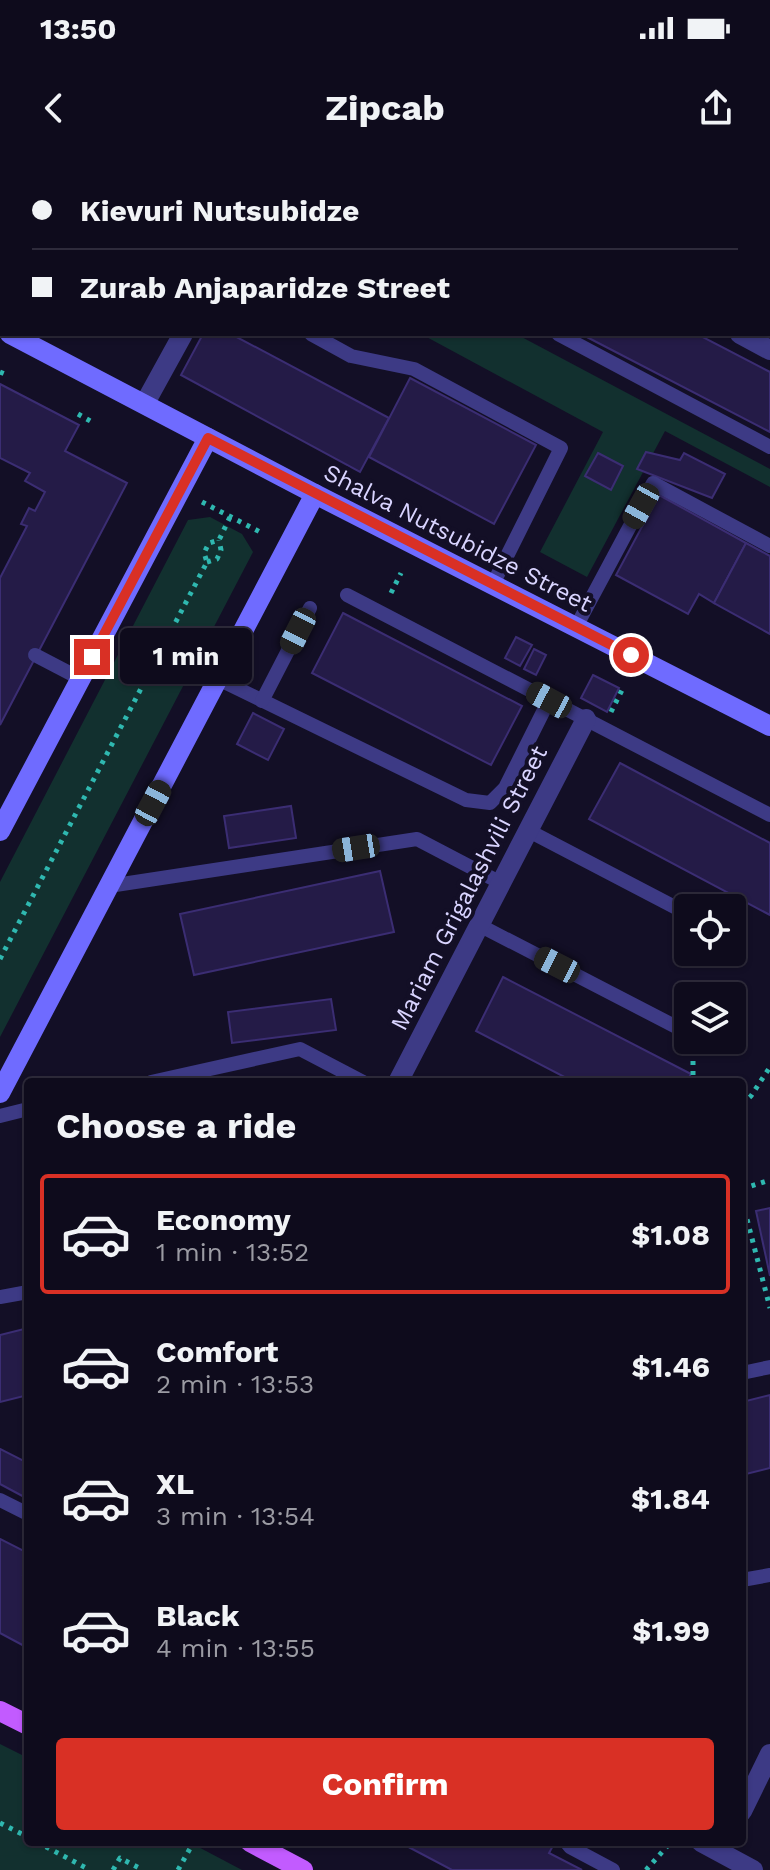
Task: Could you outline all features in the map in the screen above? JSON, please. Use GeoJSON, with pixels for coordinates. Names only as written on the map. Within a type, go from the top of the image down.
{"type":"FeatureCollection","features":[{"type":"Feature","properties":{"kind":"main road","name":"Shalva Nutsubidze Street"},"geometry":{"type":"LineString","coordinates":[[14,336],[770,726]]}},
{"type":"Feature","properties":{"kind":"main road"},"geometry":{"type":"LineString","coordinates":[[0,831],[208,438]]}},
{"type":"Feature","properties":{"kind":"main road"},"geometry":{"type":"LineString","coordinates":[[0,1093],[315,494]]}},
{"type":"Feature","properties":{"kind":"main road"},"geometry":{"type":"LineString","coordinates":[[0,1711],[24,1723]]}},
{"type":"Feature","properties":{"kind":"main road"},"geometry":{"type":"LineString","coordinates":[[264,1846],[303,1870]]}},
{"type":"Feature","properties":{"kind":"street"},"geometry":{"type":"LineString","coordinates":[[145,403],[182,336]]}},
{"type":"Feature","properties":{"kind":"street"},"geometry":{"type":"LineString","coordinates":[[744,336],[770,350]]}},
{"type":"Feature","properties":{"kind":"street","name":"Mariam Grigalashvili Street"},"geometry":{"type":"LineString","coordinates":[[400,1078],[586,719]]}},
{"type":"Feature","properties":{"kind":"street"},"geometry":{"type":"LineString","coordinates":[[746,1803],[769,1757]]}},
{"type":"Feature","properties":{"kind":"street"},"geometry":{"type":"LineString","coordinates":[[724,1847],[753,1870]]}},
{"type":"Feature","properties":{"kind":"lane"},"geometry":{"type":"LineString","coordinates":[[315,336],[351,356],[414,369],[561,448],[493,584]]}},
{"type":"Feature","properties":{"kind":"lane"},"geometry":{"type":"LineString","coordinates":[[562,336],[770,447]]}},
{"type":"Feature","properties":{"kind":"lane"},"geometry":{"type":"LineString","coordinates":[[576,627],[653,483],[770,546]]}},
{"type":"Feature","properties":{"kind":"lane"},"geometry":{"type":"LineString","coordinates":[[347,595],[770,815]]}},
{"type":"Feature","properties":{"kind":"lane"},"geometry":{"type":"LineString","coordinates":[[262,701],[310,608]]}},
{"type":"Feature","properties":{"kind":"lane"},"geometry":{"type":"LineString","coordinates":[[35,655],[81,679]]}},
{"type":"Feature","properties":{"kind":"lane"},"geometry":{"type":"LineString","coordinates":[[218,679],[479,804],[490,803],[505,788],[549,700]]}},
{"type":"Feature","properties":{"kind":"lane"},"geometry":{"type":"LineString","coordinates":[[529,831],[674,907]]}},
{"type":"Feature","properties":{"kind":"lane"},"geometry":{"type":"LineString","coordinates":[[109,886],[417,839],[501,883]]}},
{"type":"Feature","properties":{"kind":"lane"},"geometry":{"type":"LineString","coordinates":[[479,925],[674,1026]]}},
{"type":"Feature","properties":{"kind":"lane"},"geometry":{"type":"LineString","coordinates":[[169,1078],[300,1049],[355,1078]]}},
{"type":"Feature","properties":{"kind":"lane"},"geometry":{"type":"LineString","coordinates":[[0,1116],[24,1110]]}},
{"type":"Feature","properties":{"kind":"lane"},"geometry":{"type":"LineString","coordinates":[[0,1297],[24,1293]]}},
{"type":"Feature","properties":{"kind":"lane"},"geometry":{"type":"LineString","coordinates":[[746,1372],[770,1367]]}},
{"type":"Feature","properties":{"kind":"lane"},"geometry":{"type":"LineString","coordinates":[[0,1500],[24,1512]]}},
{"type":"Feature","properties":{"kind":"lane"},"geometry":{"type":"LineString","coordinates":[[746,1579],[770,1575]]}},
{"type":"Feature","properties":{"kind":"lane"},"geometry":{"type":"LineString","coordinates":[[569,1846],[613,1870]]}},
{"type":"Feature","properties":{"kind":"path"},"geometry":{"type":"LineString","coordinates":[[78,414],[92,422]]}},
{"type":"Feature","properties":{"kind":"path"},"geometry":{"type":"LineString","coordinates":[[202,502],[264,534]]}},
{"type":"Feature","properties":{"kind":"path"},"geometry":{"type":"LineString","coordinates":[[207,562],[217,559],[221,550],[219,540],[230,517]]}},
{"type":"Feature","properties":{"kind":"path"},"geometry":{"type":"LineString","coordinates":[[0,959],[207,562],[204,553],[209,543],[219,540]]}},
{"type":"Feature","properties":{"kind":"path"},"geometry":{"type":"LineString","coordinates":[[124,646],[190,681]]}},
{"type":"Feature","properties":{"kind":"path"},"geometry":{"type":"LineString","coordinates":[[693,1054],[693,1078]]}},
{"type":"Feature","properties":{"kind":"path"},"geometry":{"type":"LineString","coordinates":[[746,1100],[770,1067]]}},
{"type":"Feature","properties":{"kind":"path"},"geometry":{"type":"LineString","coordinates":[[746,1188],[770,1180]]}},
{"type":"Feature","properties":{"kind":"path"},"geometry":{"type":"LineString","coordinates":[[746,1215],[770,1308]]}},
{"type":"Feature","properties":{"kind":"path"},"geometry":{"type":"LineString","coordinates":[[0,1823],[24,1835]]}},
{"type":"Feature","properties":{"kind":"path"},"geometry":{"type":"LineString","coordinates":[[45,1846],[90,1870]]}},
{"type":"Feature","properties":{"kind":"path"},"geometry":{"type":"LineString","coordinates":[[178,1870],[191,1846]]}},
{"type":"Feature","properties":{"kind":"path"},"geometry":{"type":"LineString","coordinates":[[646,1870],[667,1846]]}},
{"type":"Feature","properties":{"kind":"path"},"geometry":{"type":"LineString","coordinates":[[113,1870],[120,1858],[143,1870]]}},
{"type":"Feature","properties":{"kind":"green space"},"geometry":{"type":"Polygon","coordinates":[[[425,336],[520,336],[770,469],[770,487],[665,431],[587,577],[540,552],[603,432],[425,336]]]}},
{"type":"Feature","properties":{"kind":"green space"},"geometry":{"type":"Polygon","coordinates":[[[210,517],[242,534],[253,552],[0,1037],[0,882],[188,520],[210,517]]]}},
{"type":"Feature","properties":{"kind":"green space"},"geometry":{"type":"Polygon","coordinates":[[[0,1744],[24,1756],[24,1846],[197,1846],[242,1870],[0,1870],[0,1744]]]}},
{"type":"Feature","properties":{"kind":"building"},"geometry":{"type":"Polygon","coordinates":[[[202,336],[235,336],[389,418],[360,472],[181,375],[202,336]]]}},
{"type":"Feature","properties":{"kind":"building"},"geometry":{"type":"Polygon","coordinates":[[[585,336],[701,336],[770,372],[770,432],[585,336]]]}},
{"type":"Feature","properties":{"kind":"building"},"geometry":{"type":"Polygon","coordinates":[[[410,378],[536,445],[494,524],[369,457],[410,378]]]}},
{"type":"Feature","properties":{"kind":"building"},"geometry":{"type":"Polygon","coordinates":[[[0,384],[79,425],[65,451],[127,483],[0,725],[0,578],[27,526],[21,524],[29,508],[35,511],[45,492],[25,481],[30,473],[0,458],[0,384]]]}},
{"type":"Feature","properties":{"kind":"building"},"geometry":{"type":"Polygon","coordinates":[[[646,452],[680,460],[684,453],[725,474],[712,498],[637,469],[646,452]]]}},
{"type":"Feature","properties":{"kind":"building"},"geometry":{"type":"Polygon","coordinates":[[[598,453],[623,466],[611,490],[585,476],[598,453]]]}},
{"type":"Feature","properties":{"kind":"building"},"geometry":{"type":"Polygon","coordinates":[[[659,495],[746,543],[714,603],[699,594],[688,614],[616,575],[659,495]]]}},
{"type":"Feature","properties":{"kind":"building"},"geometry":{"type":"Polygon","coordinates":[[[746,543],[770,556],[770,634],[714,603],[746,543]]]}},
{"type":"Feature","properties":{"kind":"building"},"geometry":{"type":"Polygon","coordinates":[[[343,613],[522,706],[491,765],[312,673],[343,613]]]}},
{"type":"Feature","properties":{"kind":"building"},"geometry":{"type":"Polygon","coordinates":[[[516,637],[532,645],[520,666],[505,658],[516,637]]]}},
{"type":"Feature","properties":{"kind":"building"},"geometry":{"type":"Polygon","coordinates":[[[534,649],[546,655],[536,675],[524,669],[534,649]]]}},
{"type":"Feature","properties":{"kind":"building"},"geometry":{"type":"Polygon","coordinates":[[[593,675],[619,688],[607,712],[581,698],[593,675]]]}},
{"type":"Feature","properties":{"kind":"building"},"geometry":{"type":"Polygon","coordinates":[[[253,713],[284,729],[268,760],[237,744],[253,713]]]}},
{"type":"Feature","properties":{"kind":"building"},"geometry":{"type":"Polygon","coordinates":[[[620,763],[770,843],[770,915],[746,902],[746,894],[730,894],[589,819],[620,763]]]}},
{"type":"Feature","properties":{"kind":"building"},"geometry":{"type":"Polygon","coordinates":[[[291,806],[296,838],[229,848],[224,816],[291,806]]]}},
{"type":"Feature","properties":{"kind":"building"},"geometry":{"type":"Polygon","coordinates":[[[380,871],[394,932],[194,975],[180,914],[380,871]]]}},
{"type":"Feature","properties":{"kind":"building"},"geometry":{"type":"Polygon","coordinates":[[[503,977],[691,1074],[688,1078],[566,1078],[476,1031],[503,977]]]}},
{"type":"Feature","properties":{"kind":"building"},"geometry":{"type":"Polygon","coordinates":[[[331,999],[336,1030],[232,1043],[228,1012],[331,999]]]}},
{"type":"Feature","properties":{"kind":"building"},"geometry":{"type":"Polygon","coordinates":[[[770,1208],[770,1276],[756,1211],[770,1208]]]}},
{"type":"Feature","properties":{"kind":"building"},"geometry":{"type":"Polygon","coordinates":[[[24,1329],[24,1396],[0,1402],[0,1335],[24,1329]]]}},
{"type":"Feature","properties":{"kind":"building"},"geometry":{"type":"Polygon","coordinates":[[[770,1395],[770,1468],[746,1474],[746,1401],[770,1395]]]}},
{"type":"Feature","properties":{"kind":"building"},"geometry":{"type":"Polygon","coordinates":[[[0,1449],[24,1461],[24,1497],[0,1484],[0,1449]]]}},
{"type":"Feature","properties":{"kind":"building"},"geometry":{"type":"Polygon","coordinates":[[[0,1539],[24,1551],[24,1646],[0,1633],[0,1539]]]}},
{"type":"Feature","properties":{"kind":"building"},"geometry":{"type":"Polygon","coordinates":[[[407,1846],[553,1846],[549,1853],[582,1870],[452,1870],[407,1846]]]}},
{"type":"Feature","properties":{"kind":"route"},"geometry":{"type":"LineString","coordinates":[[92,657],[208,438],[631,655]]}}]}
